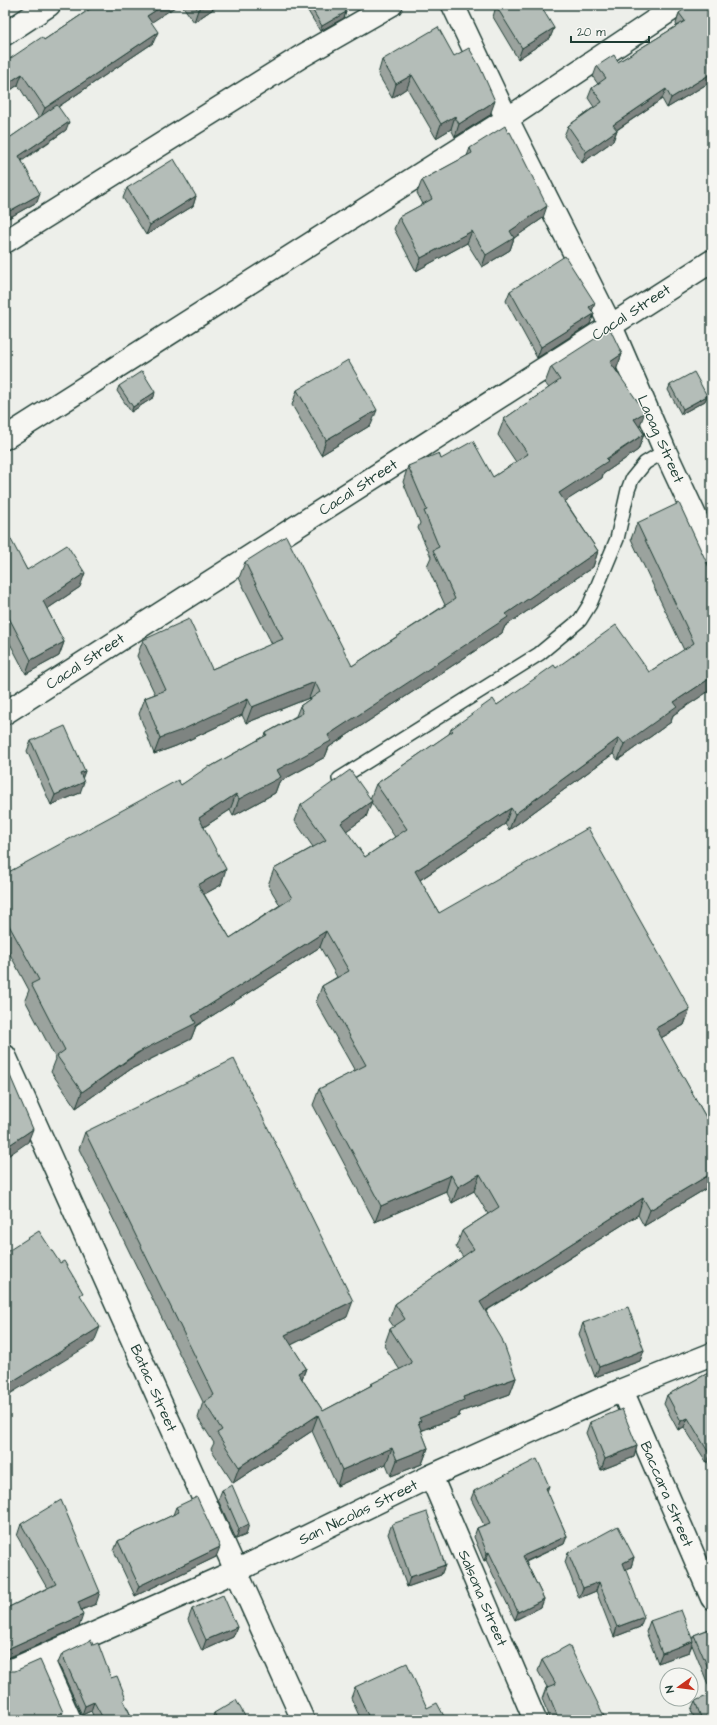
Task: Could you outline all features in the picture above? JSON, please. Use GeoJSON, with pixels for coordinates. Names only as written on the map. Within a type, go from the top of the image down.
{"type":"FeatureCollection","features":[{"type":"Feature","properties":{"kind":"street"},"geometry":{"type":"LineString","coordinates":[[5,34],[50,5]]}},
{"type":"Feature","properties":{"kind":"street"},"geometry":{"type":"LineString","coordinates":[[5,242],[302,56],[390,5]]}},
{"type":"Feature","properties":{"kind":"street","name":"Laoag Street"},"geometry":{"type":"LineString","coordinates":[[453,5],[507,118],[611,326],[665,450],[712,552]]}},
{"type":"Feature","properties":{"kind":"street"},"geometry":{"type":"LineString","coordinates":[[5,438],[507,118],[678,5]]}},
{"type":"Feature","properties":{"kind":"street","name":"Cacal Street"},"geometry":{"type":"LineString","coordinates":[[5,713],[712,261]]}},
{"type":"Feature","properties":{"kind":"street","name":"Batac Street"},"geometry":{"type":"LineString","coordinates":[[5,1056],[303,1720]]}},
{"type":"Feature","properties":{"kind":"street","name":"San Nicolas Street"},"geometry":{"type":"LineString","coordinates":[[5,1673],[42,1658],[236,1571],[431,1476],[622,1390],[712,1354]]}},
{"type":"Feature","properties":{"kind":"street","name":"Baccara Street"},"geometry":{"type":"LineString","coordinates":[[622,1390],[712,1598]]}},
{"type":"Feature","properties":{"kind":"street","name":"Salsona Street"},"geometry":{"type":"LineString","coordinates":[[431,1476],[535,1720]]}},
{"type":"Feature","properties":{"kind":"street"},"geometry":{"type":"LineString","coordinates":[[42,1658],[70,1720]]}},
{"type":"Feature","properties":{"kind":"lane"},"geometry":{"type":"LineString","coordinates":[[339,779],[539,654],[580,620],[590,604],[617,539],[628,490],[632,479],[645,463],[665,450]]}},
{"type":"Feature","properties":{"kind":"building"},"geometry":{"type":"Polygon","coordinates":[[[96,5],[164,5],[147,16],[158,32],[45,108],[22,74],[5,85],[5,62],[42,37],[44,40],[96,5]]]}},
{"type":"Feature","properties":{"kind":"building"},"geometry":{"type":"Polygon","coordinates":[[[194,5],[205,5],[198,10],[194,5]]]}},
{"type":"Feature","properties":{"kind":"building"},"geometry":{"type":"Polygon","coordinates":[[[342,5],[346,12],[322,26],[310,6],[342,5]]]}},
{"type":"Feature","properties":{"kind":"building"},"geometry":{"type":"Polygon","coordinates":[[[540,5],[554,28],[522,48],[496,6],[540,5]]]}},
{"type":"Feature","properties":{"kind":"building"},"geometry":{"type":"Polygon","coordinates":[[[690,5],[712,5],[712,73],[671,98],[666,89],[613,125],[617,130],[586,152],[568,126],[602,102],[592,88],[606,78],[597,66],[614,55],[618,62],[685,21],[679,13],[690,5]]]}},
{"type":"Feature","properties":{"kind":"building"},"geometry":{"type":"Polygon","coordinates":[[[438,27],[454,56],[469,48],[480,67],[495,101],[459,124],[455,116],[441,124],[412,75],[396,84],[382,60],[438,27]]]}},
{"type":"Feature","properties":{"kind":"building"},"geometry":{"type":"Polygon","coordinates":[[[57,105],[69,122],[19,156],[40,194],[6,213],[5,141],[57,105]]]}},
{"type":"Feature","properties":{"kind":"building"},"geometry":{"type":"Polygon","coordinates":[[[505,126],[508,133],[510,132],[547,206],[510,231],[514,238],[486,255],[472,231],[421,258],[399,217],[432,199],[422,180],[472,153],[470,148],[505,126]]]}},
{"type":"Feature","properties":{"kind":"building"},"geometry":{"type":"Polygon","coordinates":[[[174,159],[196,196],[150,225],[127,188],[174,159]]]}},
{"type":"Feature","properties":{"kind":"building"},"geometry":{"type":"Polygon","coordinates":[[[565,256],[595,303],[589,307],[594,314],[541,347],[510,291],[565,256]]]}},
{"type":"Feature","properties":{"kind":"building"},"geometry":{"type":"Polygon","coordinates":[[[610,329],[622,354],[610,362],[645,412],[634,419],[644,434],[606,459],[608,461],[559,493],[598,551],[506,614],[508,617],[328,735],[331,741],[277,770],[281,777],[239,799],[236,794],[199,818],[226,869],[198,885],[230,938],[292,898],[274,869],[326,840],[301,805],[350,770],[372,801],[341,823],[365,857],[407,829],[376,784],[453,731],[451,729],[493,699],[497,705],[554,665],[556,668],[616,625],[649,672],[694,643],[637,523],[679,503],[712,574],[712,677],[674,702],[677,706],[624,744],[619,738],[515,814],[511,808],[415,871],[439,913],[588,828],[690,1009],[656,1028],[712,1128],[712,1173],[650,1210],[643,1198],[480,1302],[502,1339],[516,1378],[463,1397],[464,1400],[419,1418],[421,1421],[418,1422],[428,1448],[397,1460],[392,1448],[342,1470],[318,1415],[239,1467],[217,1433],[222,1430],[204,1402],[214,1395],[85,1132],[234,1059],[353,1301],[285,1335],[306,1368],[298,1373],[323,1411],[412,1363],[390,1329],[405,1319],[395,1304],[474,1249],[462,1231],[499,1207],[480,1174],[458,1187],[451,1175],[381,1206],[319,1089],[366,1065],[322,986],[349,971],[326,931],[192,1016],[196,1023],[137,1053],[82,1092],[57,1056],[65,1050],[31,984],[39,980],[5,918],[5,874],[178,780],[181,785],[209,766],[210,767],[267,735],[266,733],[303,713],[300,706],[320,692],[315,682],[252,707],[248,699],[182,730],[160,738],[145,698],[166,690],[143,640],[189,619],[212,669],[283,639],[245,562],[286,536],[352,666],[455,599],[433,550],[439,547],[424,511],[427,510],[408,466],[439,453],[441,459],[473,441],[493,477],[528,454],[504,419],[560,380],[551,367],[610,329]]]}},
{"type":"Feature","properties":{"kind":"building"},"geometry":{"type":"Polygon","coordinates":[[[348,360],[377,410],[326,440],[297,390],[348,360]]]}},
{"type":"Feature","properties":{"kind":"building"},"geometry":{"type":"Polygon","coordinates":[[[142,371],[155,392],[133,407],[119,386],[142,371]]]}},
{"type":"Feature","properties":{"kind":"building"},"geometry":{"type":"Polygon","coordinates":[[[694,372],[707,396],[683,409],[670,385],[694,372]]]}},
{"type":"Feature","properties":{"kind":"building"},"geometry":{"type":"Polygon","coordinates":[[[7,532],[27,570],[67,545],[85,573],[43,601],[64,642],[31,660],[5,610],[5,533],[7,532]]]}},
{"type":"Feature","properties":{"kind":"building"},"geometry":{"type":"Polygon","coordinates":[[[65,726],[85,771],[80,773],[84,782],[55,795],[31,741],[65,726]]]}},
{"type":"Feature","properties":{"kind":"building"},"geometry":{"type":"Polygon","coordinates":[[[5,1064],[33,1129],[5,1148],[5,1064]]]}},
{"type":"Feature","properties":{"kind":"building"},"geometry":{"type":"Polygon","coordinates":[[[39,1231],[60,1263],[64,1261],[83,1293],[80,1295],[100,1327],[5,1386],[5,1253],[39,1231]]]}},
{"type":"Feature","properties":{"kind":"building"},"geometry":{"type":"Polygon","coordinates":[[[628,1307],[644,1350],[599,1367],[583,1323],[628,1307]]]}},
{"type":"Feature","properties":{"kind":"building"},"geometry":{"type":"Polygon","coordinates":[[[712,1371],[712,1453],[710,1455],[688,1418],[681,1421],[667,1395],[712,1371]]]}},
{"type":"Feature","properties":{"kind":"building"},"geometry":{"type":"Polygon","coordinates":[[[622,1409],[637,1446],[605,1459],[590,1422],[622,1409]]]}},
{"type":"Feature","properties":{"kind":"building"},"geometry":{"type":"Polygon","coordinates":[[[537,1459],[549,1486],[546,1488],[567,1536],[523,1556],[544,1599],[518,1612],[489,1552],[487,1553],[477,1528],[490,1523],[474,1491],[537,1459]]]}},
{"type":"Feature","properties":{"kind":"building"},"geometry":{"type":"Polygon","coordinates":[[[232,1485],[249,1524],[239,1529],[222,1490],[232,1485]]]}},
{"type":"Feature","properties":{"kind":"building"},"geometry":{"type":"Polygon","coordinates":[[[197,1497],[220,1547],[139,1586],[118,1541],[179,1512],[176,1507],[197,1497]]]}},
{"type":"Feature","properties":{"kind":"building"},"geometry":{"type":"Polygon","coordinates":[[[61,1500],[100,1592],[78,1602],[83,1615],[5,1650],[5,1609],[56,1584],[21,1524],[61,1500]]]}},
{"type":"Feature","properties":{"kind":"building"},"geometry":{"type":"Polygon","coordinates":[[[427,1512],[445,1565],[410,1577],[392,1524],[427,1512]]]}},
{"type":"Feature","properties":{"kind":"building"},"geometry":{"type":"Polygon","coordinates":[[[618,1526],[634,1557],[623,1563],[644,1617],[617,1627],[599,1582],[583,1588],[568,1553],[618,1526]]]}},
{"type":"Feature","properties":{"kind":"building"},"geometry":{"type":"Polygon","coordinates":[[[223,1595],[237,1627],[206,1640],[192,1609],[223,1595]]]}},
{"type":"Feature","properties":{"kind":"building"},"geometry":{"type":"Polygon","coordinates":[[[681,1610],[693,1641],[662,1653],[650,1621],[681,1610]]]}},
{"type":"Feature","properties":{"kind":"building"},"geometry":{"type":"Polygon","coordinates":[[[712,1628],[712,1677],[694,1635],[712,1628]]]}},
{"type":"Feature","properties":{"kind":"building"},"geometry":{"type":"Polygon","coordinates":[[[91,1640],[93,1645],[98,1643],[111,1678],[117,1676],[126,1698],[123,1700],[133,1720],[104,1720],[94,1702],[85,1706],[62,1654],[91,1640]]]}},
{"type":"Feature","properties":{"kind":"building"},"geometry":{"type":"Polygon","coordinates":[[[569,1645],[604,1716],[596,1720],[559,1720],[546,1688],[556,1684],[542,1660],[569,1645]]]}},
{"type":"Feature","properties":{"kind":"building"},"geometry":{"type":"Polygon","coordinates":[[[40,1660],[63,1712],[58,1714],[61,1720],[5,1720],[5,1671],[15,1671],[40,1660]]]}},
{"type":"Feature","properties":{"kind":"building"},"geometry":{"type":"Polygon","coordinates":[[[407,1663],[427,1708],[437,1703],[446,1720],[370,1720],[355,1687],[407,1663]]]}},
{"type":"Feature","properties":{"kind":"building"},"geometry":{"type":"Polygon","coordinates":[[[712,1694],[712,1720],[702,1720],[697,1707],[699,1707],[699,1699],[712,1694]]]}},
{"type":"Feature","properties":{"kind":"building"},"geometry":{"type":"Polygon","coordinates":[[[236,1700],[247,1720],[218,1720],[214,1713],[236,1700]]]}}]}
